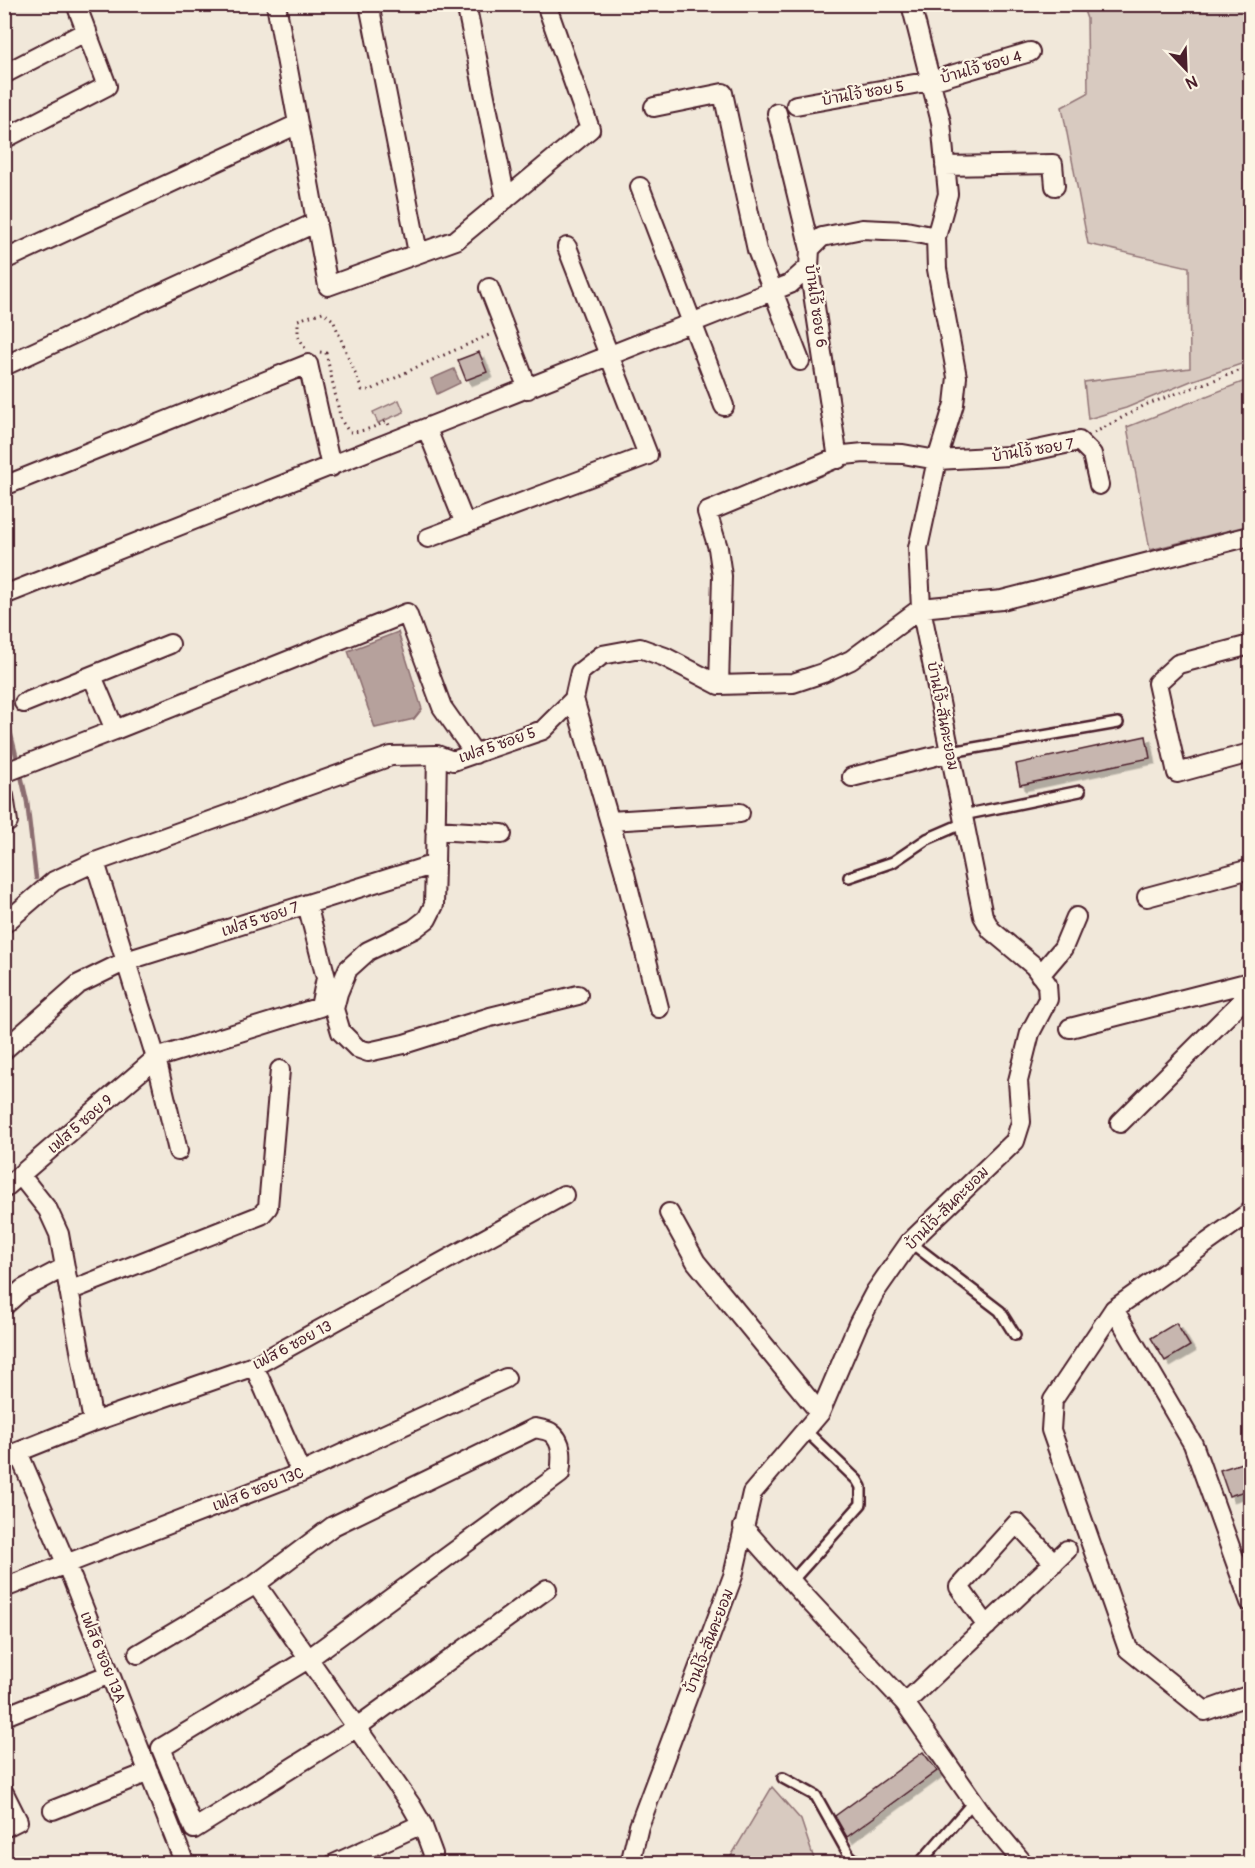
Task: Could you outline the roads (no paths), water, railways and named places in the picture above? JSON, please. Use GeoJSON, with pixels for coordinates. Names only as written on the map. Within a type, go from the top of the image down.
{"type":"FeatureCollection","features":[{"type":"Feature","properties":{"kind":"street"},"geometry":{"type":"LineString","coordinates":[[4,139],[107,86],[76,4]]}},
{"type":"Feature","properties":{"kind":"street"},"geometry":{"type":"LineString","coordinates":[[276,4],[328,286],[456,240],[590,129],[546,4]]}},
{"type":"Feature","properties":{"kind":"street"},"geometry":{"type":"LineString","coordinates":[[369,4],[418,253]]}},
{"type":"Feature","properties":{"kind":"street"},"geometry":{"type":"LineString","coordinates":[[465,4],[506,199]]}},
{"type":"Feature","properties":{"kind":"street","name":"บ้านโจ้-สันคะยอม"},"geometry":{"type":"LineString","coordinates":[[630,1863],[639,1826],[733,1576],[752,1493],[819,1413],[858,1324],[875,1292],[910,1242],[1015,1141],[1021,1122],[1018,1081],[1030,1033],[1048,999],[1047,984],[1034,966],[991,930],[982,915],[921,608],[918,548],[937,460],[954,404],[957,377],[937,269],[936,237],[948,194],[941,122],[913,5]]}},
{"type":"Feature","properties":{"kind":"street"},"geometry":{"type":"LineString","coordinates":[[4,74],[87,32]]}},
{"type":"Feature","properties":{"kind":"street","name":"บ้านโจ้ ซอย 4"},"geometry":{"type":"LineString","coordinates":[[931,81],[1030,52]]}},
{"type":"Feature","properties":{"kind":"street","name":"บ้านโจ้ ซอย 5"},"geometry":{"type":"LineString","coordinates":[[796,105],[931,81]]}},
{"type":"Feature","properties":{"kind":"street"},"geometry":{"type":"LineString","coordinates":[[654,106],[723,93],[757,250],[800,361]]}},
{"type":"Feature","properties":{"kind":"street"},"geometry":{"type":"LineString","coordinates":[[4,595],[790,284],[810,258],[777,113]]}},
{"type":"Feature","properties":{"kind":"street"},"geometry":{"type":"LineString","coordinates":[[4,260],[298,124]]}},
{"type":"Feature","properties":{"kind":"street"},"geometry":{"type":"LineString","coordinates":[[945,166],[1053,164],[1055,186]]}},
{"type":"Feature","properties":{"kind":"street"},"geometry":{"type":"LineString","coordinates":[[640,187],[724,406]]}},
{"type":"Feature","properties":{"kind":"street"},"geometry":{"type":"LineString","coordinates":[[4,366],[317,222]]}},
{"type":"Feature","properties":{"kind":"street","name":"บ้านโจ้ ซอย 6"},"geometry":{"type":"LineString","coordinates":[[838,459],[810,258],[822,237],[862,229],[906,231],[936,237]]}},
{"type":"Feature","properties":{"kind":"street"},"geometry":{"type":"LineString","coordinates":[[428,538],[648,454],[567,247]]}},
{"type":"Feature","properties":{"kind":"street"},"geometry":{"type":"LineString","coordinates":[[489,288],[528,389]]}},
{"type":"Feature","properties":{"kind":"street"},"geometry":{"type":"LineString","coordinates":[[4,486],[308,364],[331,466]]}},
{"type":"Feature","properties":{"kind":"street"},"geometry":{"type":"LineString","coordinates":[[427,429],[465,524]]}},
{"type":"Feature","properties":{"kind":"street","name":"บ้านโจ้ ซอย 7"},"geometry":{"type":"LineString","coordinates":[[719,685],[722,576],[718,548],[707,512],[844,455],[864,453],[903,454],[937,460],[1009,456],[1079,441],[1092,454],[1099,485]]}},
{"type":"Feature","properties":{"kind":"street"},"geometry":{"type":"LineString","coordinates":[[921,608],[1002,600],[1251,536]]}},
{"type":"Feature","properties":{"kind":"street","name":"เฟส 5 ซอย 5"},"geometry":{"type":"LineString","coordinates":[[4,924],[54,881],[95,862],[391,756],[437,755],[453,761],[543,730],[574,699],[580,672],[602,655],[640,648],[665,657],[719,685],[793,683],[823,674],[851,660],[921,608]]}},
{"type":"Feature","properties":{"kind":"street"},"geometry":{"type":"LineString","coordinates":[[4,773],[407,613],[442,707],[475,754]]}},
{"type":"Feature","properties":{"kind":"street"},"geometry":{"type":"LineString","coordinates":[[24,703],[170,644]]}},
{"type":"Feature","properties":{"kind":"street"},"geometry":{"type":"LineString","coordinates":[[1251,645],[1178,664],[1157,683],[1177,773],[1251,753]]}},
{"type":"Feature","properties":{"kind":"street"},"geometry":{"type":"LineString","coordinates":[[92,676],[115,730]]}},
{"type":"Feature","properties":{"kind":"street"},"geometry":{"type":"LineString","coordinates":[[574,699],[625,874],[659,1008]]}},
{"type":"Feature","properties":{"kind":"street"},"geometry":{"type":"LineString","coordinates":[[852,777],[951,752]]}},
{"type":"Feature","properties":{"kind":"street"},"geometry":{"type":"LineString","coordinates":[[437,755],[434,905],[427,919],[414,929],[368,951],[348,969],[334,1009],[341,1032],[357,1048],[368,1052],[404,1044],[490,1017],[578,995]]}},
{"type":"Feature","properties":{"kind":"street"},"geometry":{"type":"LineString","coordinates":[[4,796],[8,822],[4,824]]}},
{"type":"Feature","properties":{"kind":"street"},"geometry":{"type":"LineString","coordinates":[[610,821],[740,813]]}},
{"type":"Feature","properties":{"kind":"street"},"geometry":{"type":"LineString","coordinates":[[435,830],[502,834]]}},
{"type":"Feature","properties":{"kind":"street"},"geometry":{"type":"LineString","coordinates":[[95,862],[156,1058],[178,1151]]}},
{"type":"Feature","properties":{"kind":"street","name":"เฟส 5 ซอย 7"},"geometry":{"type":"LineString","coordinates":[[4,1050],[79,984],[126,961],[435,864]]}},
{"type":"Feature","properties":{"kind":"street"},"geometry":{"type":"LineString","coordinates":[[1147,897],[1251,869]]}},
{"type":"Feature","properties":{"kind":"street"},"geometry":{"type":"LineString","coordinates":[[156,1058],[320,1007],[326,978],[307,904]]}},
{"type":"Feature","properties":{"kind":"street"},"geometry":{"type":"LineString","coordinates":[[1040,975],[1064,948],[1076,916]]}},
{"type":"Feature","properties":{"kind":"street"},"geometry":{"type":"LineString","coordinates":[[1070,1028],[1251,982]]}},
{"type":"Feature","properties":{"kind":"street"},"geometry":{"type":"LineString","coordinates":[[1120,1123],[1251,993]]}},
{"type":"Feature","properties":{"kind":"street","name":"เฟส 5 ซอย 9"},"geometry":{"type":"LineString","coordinates":[[4,1189],[156,1058]]}},
{"type":"Feature","properties":{"kind":"street"},"geometry":{"type":"LineString","coordinates":[[69,1291],[261,1215],[268,1207],[280,1070]]}},
{"type":"Feature","properties":{"kind":"street"},"geometry":{"type":"LineString","coordinates":[[21,1176],[48,1210],[59,1234],[93,1422]]}},
{"type":"Feature","properties":{"kind":"street","name":"เฟส 6 ซอย 13"},"geometry":{"type":"LineString","coordinates":[[11,1456],[93,1422],[254,1366],[564,1195]]}},
{"type":"Feature","properties":{"kind":"street"},"geometry":{"type":"LineString","coordinates":[[1251,1212],[1114,1309],[1053,1400],[1051,1430],[1128,1649],[1205,1711],[1251,1695]]}},
{"type":"Feature","properties":{"kind":"street"},"geometry":{"type":"LineString","coordinates":[[669,1213],[696,1262],[819,1413]]}},
{"type":"Feature","properties":{"kind":"street"},"geometry":{"type":"LineString","coordinates":[[4,1306],[23,1289],[65,1267]]}},
{"type":"Feature","properties":{"kind":"street"},"geometry":{"type":"LineString","coordinates":[[1114,1309],[1193,1444],[1251,1602]]}},
{"type":"Feature","properties":{"kind":"street"},"geometry":{"type":"LineString","coordinates":[[254,1366],[301,1473]]}},
{"type":"Feature","properties":{"kind":"street","name":"เฟส 6 ซอย 13C"},"geometry":{"type":"LineString","coordinates":[[4,1588],[301,1473],[506,1378]]}},
{"type":"Feature","properties":{"kind":"street"},"geometry":{"type":"LineString","coordinates":[[138,1654],[256,1584],[333,1526],[535,1428],[550,1432],[560,1446],[563,1458],[560,1474],[308,1659],[160,1748],[194,1830],[357,1727],[547,1589]]}},
{"type":"Feature","properties":{"kind":"street","name":"เฟส 6 ซอย 13A"},"geometry":{"type":"LineString","coordinates":[[11,1456],[66,1563],[185,1863]]}},
{"type":"Feature","properties":{"kind":"street"},"geometry":{"type":"LineString","coordinates":[[905,1703],[987,1626],[1061,1556],[1017,1523],[959,1587],[987,1626]]}},
{"type":"Feature","properties":{"kind":"street"},"geometry":{"type":"LineString","coordinates":[[743,1527],[905,1703],[983,1815],[1024,1863]]}},
{"type":"Feature","properties":{"kind":"street"},"geometry":{"type":"LineString","coordinates":[[256,1584],[411,1805],[422,1824],[434,1854],[431,1863]]}},
{"type":"Feature","properties":{"kind":"street"},"geometry":{"type":"LineString","coordinates":[[5,1716],[110,1674]]}},
{"type":"Feature","properties":{"kind":"street"},"geometry":{"type":"LineString","coordinates":[[53,1810],[149,1772]]}},
{"type":"Feature","properties":{"kind":"street"},"geometry":{"type":"LineString","coordinates":[[4,1793],[18,1821],[4,1828]]}},
{"type":"Feature","properties":{"kind":"street"},"geometry":{"type":"LineString","coordinates":[[334,1863],[422,1824]]}},
{"type":"Feature","properties":{"kind":"lane"},"geometry":{"type":"LineString","coordinates":[[951,752],[1118,723]]}},
{"type":"Feature","properties":{"kind":"lane"},"geometry":{"type":"LineString","coordinates":[[849,876],[893,862],[927,839],[964,819],[1080,791]]}},
{"type":"Feature","properties":{"kind":"lane"},"geometry":{"type":"LineString","coordinates":[[910,1242],[1000,1311],[1016,1335]]}},
{"type":"Feature","properties":{"kind":"lane"},"geometry":{"type":"LineString","coordinates":[[792,1581],[861,1504],[861,1487],[857,1480],[805,1430]]}},
{"type":"Feature","properties":{"kind":"lane"},"geometry":{"type":"LineString","coordinates":[[783,1778],[816,1796],[849,1855],[859,1863]]}},
{"type":"Feature","properties":{"kind":"lane"},"geometry":{"type":"LineString","coordinates":[[920,1863],[974,1801]]}},
{"type":"Feature","properties":{"kind":"waterway"},"geometry":{"type":"LineString","coordinates":[[4,707],[18,763]]}},
{"type":"Feature","properties":{"kind":"waterway"},"geometry":{"type":"LineString","coordinates":[[20,771],[27,802],[36,878]]}}]}
